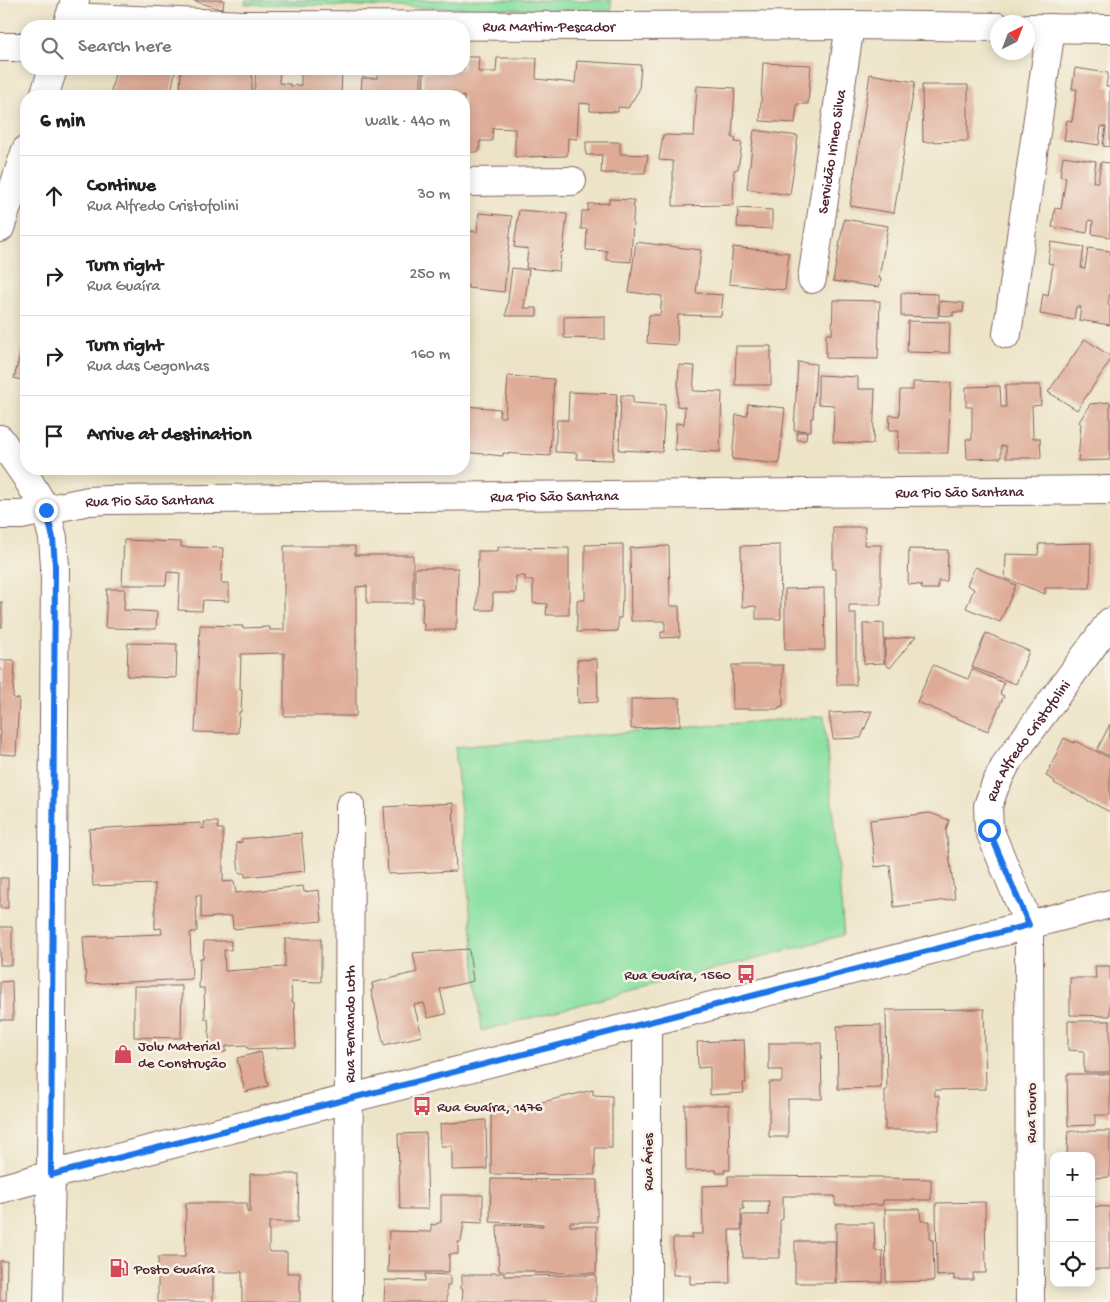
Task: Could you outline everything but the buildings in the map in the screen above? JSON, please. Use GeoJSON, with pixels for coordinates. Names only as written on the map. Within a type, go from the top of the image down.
{"type":"FeatureCollection","features":[{"type":"Feature","properties":{"kind":"street","name":"Rua Martim-Pescador"},"geometry":{"type":"LineString","coordinates":[[71,14],[165,20]]}},
{"type":"Feature","properties":{"kind":"street","name":"Rua Martim-Pescador"},"geometry":{"type":"LineString","coordinates":[[470,26],[850,25],[990,27]]}},
{"type":"Feature","properties":{"kind":"street","name":"Servidão Irineo Silva"},"geometry":{"type":"LineString","coordinates":[[812,280],[850,25]]}},
{"type":"Feature","properties":{"kind":"street"},"geometry":{"type":"LineString","coordinates":[[1008,334],[1039,28],[1110,29]]}},
{"type":"Feature","properties":{"kind":"street"},"geometry":{"type":"LineString","coordinates":[[0,47],[20,47]]}},
{"type":"Feature","properties":{"kind":"street"},"geometry":{"type":"LineString","coordinates":[[46,90],[51,75]]}},
{"type":"Feature","properties":{"kind":"street"},"geometry":{"type":"LineString","coordinates":[[470,182],[572,181]]}},
{"type":"Feature","properties":{"kind":"street"},"geometry":{"type":"LineString","coordinates":[[0,228],[20,186]]}},
{"type":"Feature","properties":{"kind":"street"},"geometry":{"type":"LineString","coordinates":[[2,445],[20,468]]}},
{"type":"Feature","properties":{"kind":"street"},"geometry":{"type":"LineString","coordinates":[[25,475],[46,510],[53,538],[55,566],[51,1175],[48,1302]]}},
{"type":"Feature","properties":{"kind":"street","name":"Rua Pio São Santana"},"geometry":{"type":"LineString","coordinates":[[0,514],[21,515],[89,501],[108,500],[1110,490]]}},
{"type":"Feature","properties":{"kind":"street","name":"Rua Alfredo Cristofolini"},"geometry":{"type":"LineString","coordinates":[[1029,925],[989,830],[988,806],[994,786],[1006,764],[1110,622]]}},
{"type":"Feature","properties":{"kind":"street","name":"Rua Fernando Loth"},"geometry":{"type":"LineString","coordinates":[[348,1302],[350,806]]}},
{"type":"Feature","properties":{"kind":"street"},"geometry":{"type":"LineString","coordinates":[[0,1188],[1110,904]]}},
{"type":"Feature","properties":{"kind":"street","name":"Rua Touro"},"geometry":{"type":"LineString","coordinates":[[1029,925],[1030,1302]]}},
{"type":"Feature","properties":{"kind":"street","name":"Rua Áries"},"geometry":{"type":"LineString","coordinates":[[646,1302],[647,1023]]}},
{"type":"Feature","properties":{"kind":"green space"},"geometry":{"type":"Polygon","coordinates":[[[245,0],[611,0],[611,11],[245,4],[245,0]]]}},
{"type":"Feature","properties":{"kind":"green space"},"geometry":{"type":"Polygon","coordinates":[[[824,716],[844,935],[481,1031],[455,747],[824,716]]]}},
{"type":"Feature","properties":{"kind":"place","name":"Rua Guaíra, 1560"},"geometry":{"type":"Point","coordinates":[746,974]}},
{"type":"Feature","properties":{"kind":"place","name":"Jolu Material de Construção"},"geometry":{"type":"Point","coordinates":[123,1054]}},
{"type":"Feature","properties":{"kind":"place","name":"Rua Guaíra, 1476"},"geometry":{"type":"Point","coordinates":[422,1106]}},
{"type":"Feature","properties":{"kind":"place","name":"Posto Guaíra"},"geometry":{"type":"Point","coordinates":[119,1268]}},
{"type":"Feature","properties":{"kind":"route"},"geometry":{"type":"LineString","coordinates":[[46,510],[53,538],[55,566],[51,1175],[1029,925],[989,830]]}}]}
